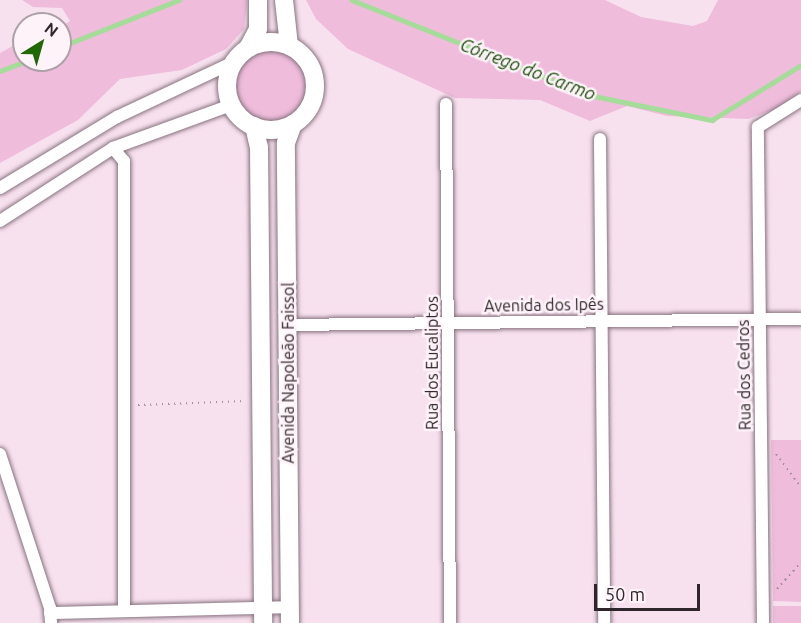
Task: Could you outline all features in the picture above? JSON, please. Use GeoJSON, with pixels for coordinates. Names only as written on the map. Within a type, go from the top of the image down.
{"type":"FeatureCollection","features":[{"type":"Feature","properties":{"kind":"main road"},"geometry":{"type":"LineString","coordinates":[[258,0],[258,29],[248,48],[232,63],[227,91],[231,105],[254,126],[279,129],[293,124]]}},
{"type":"Feature","properties":{"kind":"main road"},"geometry":{"type":"LineString","coordinates":[[248,48],[268,41],[289,46],[284,0]]}},
{"type":"Feature","properties":{"kind":"main road","name":"Avenida Napoleão Faissol"},"geometry":{"type":"LineString","coordinates":[[289,46],[307,60],[315,88],[308,108],[293,124],[286,143],[290,615]]}},
{"type":"Feature","properties":{"kind":"main road","name":"Avenida Napoleão Faissol"},"geometry":{"type":"LineString","coordinates":[[254,126],[259,147],[263,616]]}},
{"type":"Feature","properties":{"kind":"street"},"geometry":{"type":"LineString","coordinates":[[0,188],[117,117],[232,63]]}},
{"type":"Feature","properties":{"kind":"street","name":"Rua dos Cedros"},"geometry":{"type":"LineString","coordinates":[[763,623],[758,127],[801,100]]}},
{"type":"Feature","properties":{"kind":"street","name":"Rua dos Eucaliptos"},"geometry":{"type":"LineString","coordinates":[[446,104],[450,623]]}},
{"type":"Feature","properties":{"kind":"street"},"geometry":{"type":"LineString","coordinates":[[0,221],[113,148],[231,105]]}},
{"type":"Feature","properties":{"kind":"street"},"geometry":{"type":"LineString","coordinates":[[600,139],[604,321],[604,623]]}},
{"type":"Feature","properties":{"kind":"street"},"geometry":{"type":"LineString","coordinates":[[113,148],[124,161],[124,611]]}},
{"type":"Feature","properties":{"kind":"street","name":"Avenida dos Ipês"},"geometry":{"type":"LineString","coordinates":[[287,325],[801,319]]}},
{"type":"Feature","properties":{"kind":"street"},"geometry":{"type":"LineString","coordinates":[[0,454],[51,618],[124,611],[290,615]]}},
{"type":"Feature","properties":{"kind":"path"},"geometry":{"type":"LineString","coordinates":[[124,405],[261,400]]}},
{"type":"Feature","properties":{"kind":"path"},"geometry":{"type":"LineString","coordinates":[[761,435],[801,487]]}},
{"type":"Feature","properties":{"kind":"path"},"geometry":{"type":"LineString","coordinates":[[763,604],[801,562]]}},
{"type":"Feature","properties":{"kind":"shaded area"},"geometry":{"type":"Polygon","coordinates":[[[22,0],[247,0],[244,29],[226,49],[182,70],[120,79],[78,120],[0,163],[0,53],[12,46],[12,72],[72,72],[72,12],[64,12],[62,8],[33,7],[22,0]]]}},
{"type":"Feature","properties":{"kind":"shaded area"},"geometry":{"type":"Polygon","coordinates":[[[306,0],[605,0],[641,17],[693,26],[707,21],[718,0],[801,0],[801,91],[778,108],[748,119],[667,116],[627,106],[590,121],[540,100],[455,98],[348,49],[316,19],[306,0]]]}},
{"type":"Feature","properties":{"kind":"shaded area"},"geometry":{"type":"Polygon","coordinates":[[[270,49],[291,55],[301,65],[307,86],[301,107],[291,117],[270,123],[249,117],[239,107],[233,86],[239,65],[249,55],[270,49]]]}},
{"type":"Feature","properties":{"kind":"shaded area"},"geometry":{"type":"Polygon","coordinates":[[[771,440],[801,440],[801,602],[773,601],[771,440]]]}},
{"type":"Feature","properties":{"kind":"shaded area"},"geometry":{"type":"Polygon","coordinates":[[[773,606],[801,606],[801,623],[773,623],[773,606]]]}},
{"type":"Feature","properties":{"kind":"waterway","name":"Córrego do Carmo"},"geometry":{"type":"LineString","coordinates":[[72,42],[179,0]]}},
{"type":"Feature","properties":{"kind":"waterway","name":"Córrego do Carmo"},"geometry":{"type":"LineString","coordinates":[[352,0],[589,95],[712,120],[801,65]]}},
{"type":"Feature","properties":{"kind":"waterway","name":"Córrego do Carmo"},"geometry":{"type":"LineString","coordinates":[[0,71],[12,66]]}}]}
